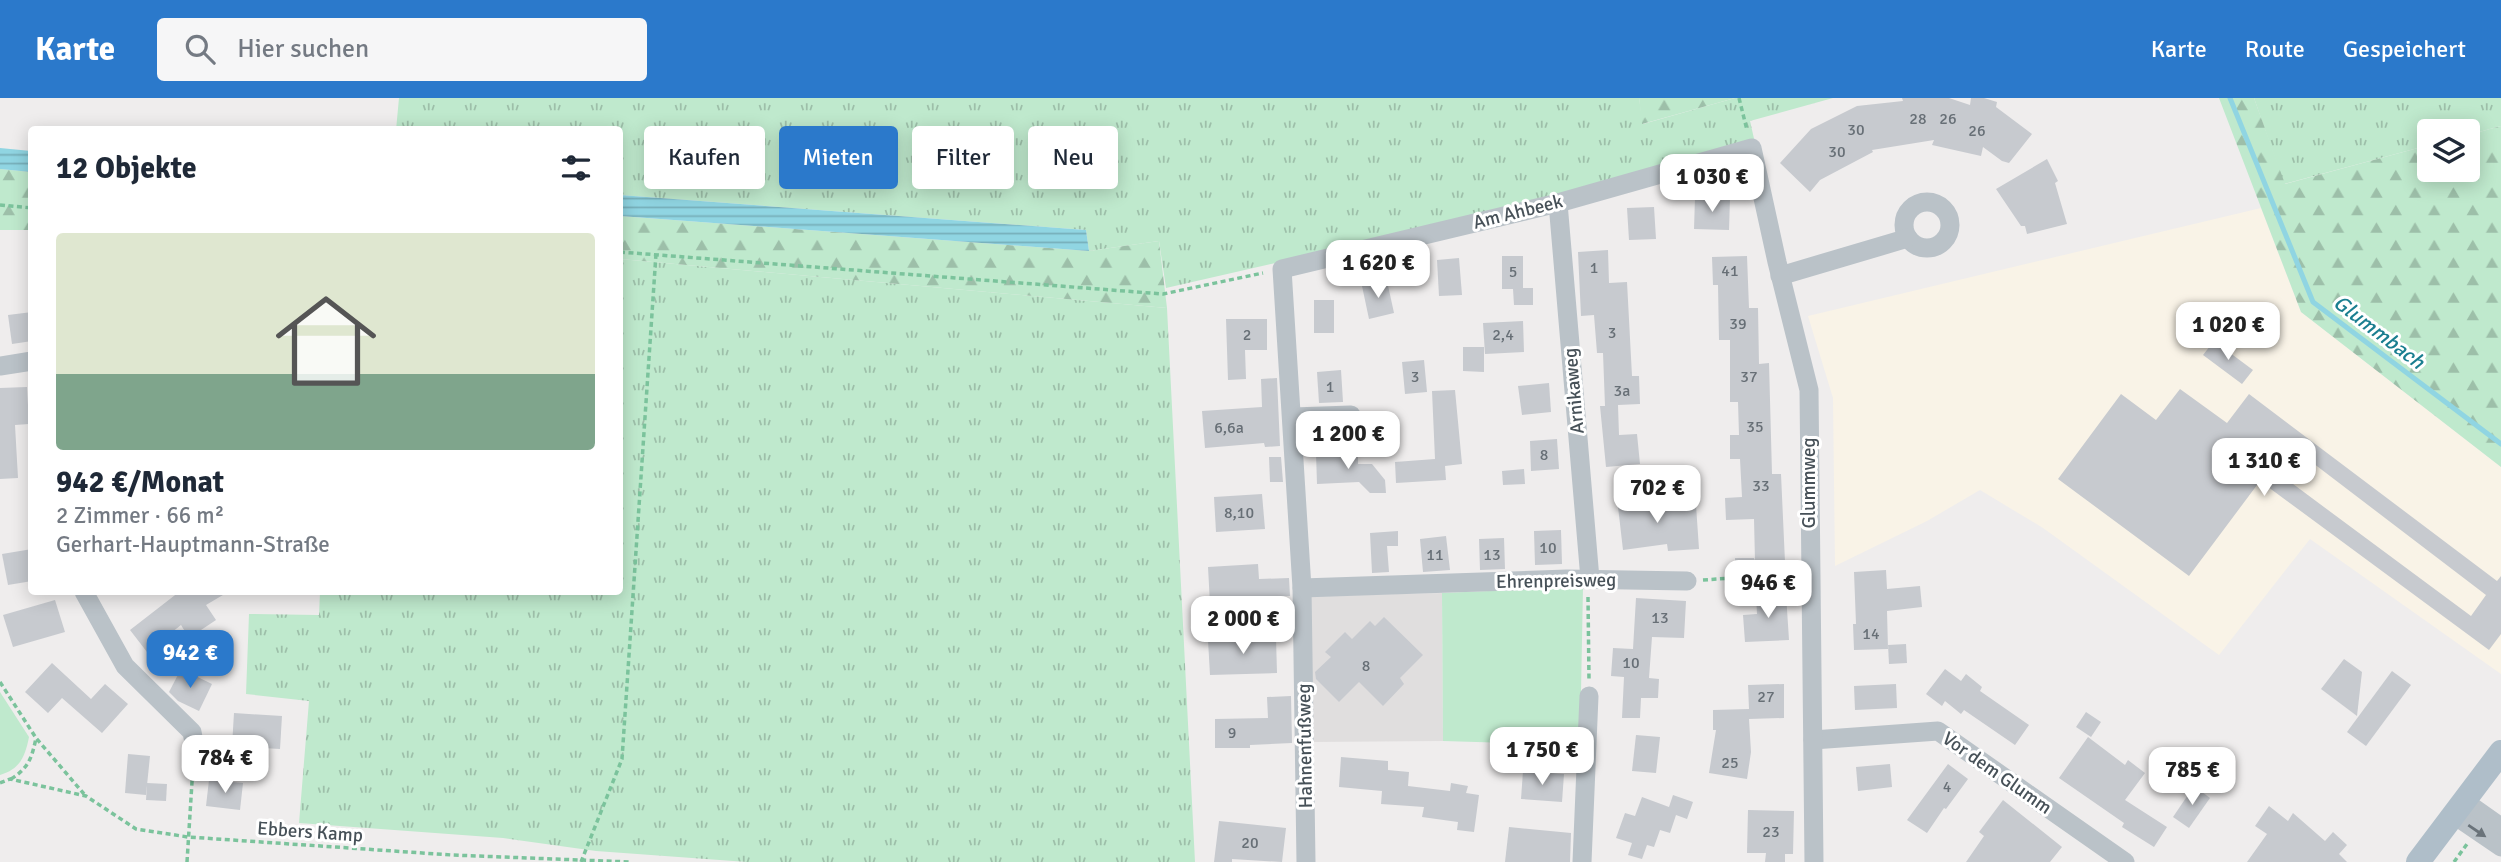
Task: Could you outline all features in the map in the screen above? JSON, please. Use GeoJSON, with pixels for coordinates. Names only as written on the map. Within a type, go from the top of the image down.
{"type":"FeatureCollection","features":[{"type":"Feature","properties":{"kind":"main road"},"geometry":{"type":"LineString","coordinates":[[2418,862],[2501,752]]}},
{"type":"Feature","properties":{"kind":"street","name":"Am Ahbeek"},"geometry":{"type":"LineString","coordinates":[[1282,269],[1558,204],[1752,148]]}},
{"type":"Feature","properties":{"kind":"street","name":"Glummweg"},"geometry":{"type":"LineString","coordinates":[[1752,148],[1809,390],[1814,862]]}},
{"type":"Feature","properties":{"kind":"street","name":"Arnikaweg"},"geometry":{"type":"LineString","coordinates":[[1558,204],[1590,579]]}},
{"type":"Feature","properties":{"kind":"street"},"geometry":{"type":"LineString","coordinates":[[1780,276],[1908,238]]}},
{"type":"Feature","properties":{"kind":"street","name":"Hahnenfußweg"},"geometry":{"type":"LineString","coordinates":[[1282,269],[1302,588],[1306,862]]}},
{"type":"Feature","properties":{"kind":"street"},"geometry":{"type":"LineString","coordinates":[[0,366],[28,362]]}},
{"type":"Feature","properties":{"kind":"street"},"geometry":{"type":"LineString","coordinates":[[1293,417],[1351,415]]}},
{"type":"Feature","properties":{"kind":"street","name":"Ehrenpreisweg"},"geometry":{"type":"LineString","coordinates":[[1302,588],[1590,579],[1687,581]]}},
{"type":"Feature","properties":{"kind":"street"},"geometry":{"type":"LineString","coordinates":[[86,595],[125,666],[192,732],[195,748]]}},
{"type":"Feature","properties":{"kind":"street"},"geometry":{"type":"LineString","coordinates":[[1582,862],[1589,696]]}},
{"type":"Feature","properties":{"kind":"street","name":"Vor dem Glumm"},"geometry":{"type":"LineString","coordinates":[[1813,740],[1938,731],[2125,862]]}},
{"type":"Feature","properties":{"kind":"street"},"geometry":{"type":"LineString","coordinates":[[2459,808],[2499,824]]}},
{"type":"Feature","properties":{"kind":"street"},"geometry":{"type":"LineString","coordinates":[[2459,808],[2501,847]]}},
{"type":"Feature","properties":{"kind":"path"},"geometry":{"type":"LineString","coordinates":[[1739,98],[1752,148]]}},
{"type":"Feature","properties":{"kind":"path"},"geometry":{"type":"LineString","coordinates":[[0,205],[28,208]]}},
{"type":"Feature","properties":{"kind":"path"},"geometry":{"type":"LineString","coordinates":[[623,252],[1163,294],[1282,269]]}},
{"type":"Feature","properties":{"kind":"path"},"geometry":{"type":"LineString","coordinates":[[582,860],[622,759],[656,254]]}},
{"type":"Feature","properties":{"kind":"path"},"geometry":{"type":"LineString","coordinates":[[1687,581],[1810,573]]}},
{"type":"Feature","properties":{"kind":"path"},"geometry":{"type":"LineString","coordinates":[[1589,696],[1590,579]]}},
{"type":"Feature","properties":{"kind":"path"},"geometry":{"type":"LineString","coordinates":[[0,682],[36,737],[86,796]]}},
{"type":"Feature","properties":{"kind":"path"},"geometry":{"type":"LineString","coordinates":[[0,783],[22,772],[32,760],[36,737]]}},
{"type":"Feature","properties":{"kind":"path"},"geometry":{"type":"LineString","coordinates":[[187,862],[195,748]]}},
{"type":"Feature","properties":{"kind":"path","name":"Ebbers Kamp"},"geometry":{"type":"LineString","coordinates":[[10,779],[86,796],[135,829],[188,838],[452,855],[631,862]]}},
{"type":"Feature","properties":{"kind":"shaded area"},"geometry":{"type":"Polygon","coordinates":[[[2261,208],[2301,312],[2501,467],[2501,674],[2310,539],[2219,655],[2043,528],[1980,490],[1927,521],[1835,566],[1833,398],[1808,316],[2261,208]]]}},
{"type":"Feature","properties":{"kind":"shaded area"},"geometry":{"type":"Polygon","coordinates":[[[1442,593],[1443,741],[1311,742],[1308,596],[1442,593]]]}},
{"type":"Feature","properties":{"kind":"green space"},"geometry":{"type":"Polygon","coordinates":[[[399,98],[1639,98],[1643,124],[1735,98],[1833,98],[1750,121],[1755,143],[1555,199],[1166,288],[1159,241],[1089,251],[1086,230],[623,195],[623,126],[396,126],[399,98]]]}},
{"type":"Feature","properties":{"kind":"green space"},"geometry":{"type":"Polygon","coordinates":[[[1639,98],[1735,98],[1642,124],[1639,98]]]}},
{"type":"Feature","properties":{"kind":"green space"},"geometry":{"type":"Polygon","coordinates":[[[2219,98],[2254,98],[2285,184],[2417,148],[2417,182],[2480,182],[2480,132],[2501,126],[2501,467],[2301,312],[2219,98]]]}},
{"type":"Feature","properties":{"kind":"green space"},"geometry":{"type":"Polygon","coordinates":[[[2254,98],[2501,98],[2501,126],[2480,132],[2480,119],[2417,119],[2417,148],[2284,184],[2254,98]]]}},
{"type":"Feature","properties":{"kind":"green space"},"geometry":{"type":"Polygon","coordinates":[[[0,169],[28,172],[28,230],[0,230],[0,169]]]}},
{"type":"Feature","properties":{"kind":"green space"},"geometry":{"type":"Polygon","coordinates":[[[623,216],[1089,251],[1159,241],[1167,308],[623,259],[623,216]]]}},
{"type":"Feature","properties":{"kind":"green space"},"geometry":{"type":"Polygon","coordinates":[[[623,259],[1167,308],[1195,862],[747,862],[596,851],[503,838],[299,823],[309,701],[246,694],[249,614],[319,615],[320,595],[623,595],[623,259]]]}},
{"type":"Feature","properties":{"kind":"green space"},"geometry":{"type":"Polygon","coordinates":[[[1583,587],[1580,745],[1443,741],[1442,593],[1583,587]]]}},
{"type":"Feature","properties":{"kind":"green space"},"geometry":{"type":"Polygon","coordinates":[[[0,692],[29,737],[26,751],[17,766],[0,775],[0,692]]]}},
{"type":"Feature","properties":{"kind":"water"},"geometry":{"type":"Polygon","coordinates":[[[0,148],[28,151],[28,172],[0,169],[0,148]]]}},
{"type":"Feature","properties":{"kind":"water"},"geometry":{"type":"Polygon","coordinates":[[[623,195],[1086,230],[1089,251],[623,216],[623,195]]]}},
{"type":"Feature","properties":{"kind":"building"},"geometry":{"type":"Polygon","coordinates":[[[1902,98],[1949,98],[1970,105],[1971,98],[1984,98],[1997,102],[1996,107],[2032,134],[2009,163],[1983,147],[1981,156],[1932,145],[1934,140],[1872,150],[1873,152],[1820,180],[1810,192],[1780,163],[1811,129],[1857,106],[1903,101],[1902,98]]]}},
{"type":"Feature","properties":{"kind":"building"},"geometry":{"type":"Polygon","coordinates":[[[2047,159],[2058,181],[2055,183],[2067,224],[2027,234],[2025,226],[2021,226],[1996,189],[2047,159]]]}},
{"type":"Feature","properties":{"kind":"building"},"geometry":{"type":"Polygon","coordinates":[[[1695,197],[1730,198],[1729,230],[1694,229],[1695,197]]]}},
{"type":"Feature","properties":{"kind":"building"},"geometry":{"type":"Polygon","coordinates":[[[1654,207],[1656,239],[1629,240],[1627,208],[1654,207]]]}},
{"type":"Feature","properties":{"kind":"building"},"geometry":{"type":"Polygon","coordinates":[[[1608,250],[1609,283],[1627,282],[1632,376],[1639,376],[1640,404],[1618,405],[1619,435],[1637,434],[1640,464],[1606,467],[1600,406],[1605,406],[1603,353],[1597,353],[1594,315],[1581,316],[1578,252],[1608,250]]]}},
{"type":"Feature","properties":{"kind":"building"},"geometry":{"type":"Polygon","coordinates":[[[1502,256],[1523,256],[1523,288],[1533,288],[1533,305],[1514,305],[1513,289],[1502,289],[1502,256]]]}},
{"type":"Feature","properties":{"kind":"building"},"geometry":{"type":"Polygon","coordinates":[[[1747,256],[1749,308],[1758,308],[1759,364],[1769,363],[1772,474],[1781,474],[1785,562],[1755,563],[1755,573],[1735,574],[1735,558],[1754,558],[1755,561],[1754,519],[1726,520],[1725,498],[1742,497],[1740,459],[1730,459],[1730,435],[1739,435],[1738,402],[1730,402],[1730,340],[1719,340],[1718,285],[1713,285],[1712,257],[1747,256]]]}},
{"type":"Feature","properties":{"kind":"building"},"geometry":{"type":"Polygon","coordinates":[[[1459,258],[1462,295],[1439,296],[1437,260],[1459,258]]]}},
{"type":"Feature","properties":{"kind":"building"},"geometry":{"type":"Polygon","coordinates":[[[1387,281],[1394,313],[1369,319],[1362,286],[1387,281]]]}},
{"type":"Feature","properties":{"kind":"building"},"geometry":{"type":"Polygon","coordinates":[[[1314,300],[1334,300],[1334,333],[1314,333],[1314,300]]]}},
{"type":"Feature","properties":{"kind":"building"},"geometry":{"type":"Polygon","coordinates":[[[28,312],[28,342],[12,344],[8,315],[28,312]]]}},
{"type":"Feature","properties":{"kind":"building"},"geometry":{"type":"Polygon","coordinates":[[[1226,319],[1267,319],[1267,350],[1245,350],[1246,379],[1228,380],[1226,319]]]}},
{"type":"Feature","properties":{"kind":"building"},"geometry":{"type":"Polygon","coordinates":[[[1523,321],[1524,352],[1485,354],[1483,323],[1523,321]]]}},
{"type":"Feature","properties":{"kind":"building"},"geometry":{"type":"Polygon","coordinates":[[[2214,341],[2253,370],[2242,384],[2203,355],[2214,341]]]}},
{"type":"Feature","properties":{"kind":"building"},"geometry":{"type":"Polygon","coordinates":[[[1463,347],[1484,347],[1484,372],[1463,371],[1463,347]]]}},
{"type":"Feature","properties":{"kind":"building"},"geometry":{"type":"Polygon","coordinates":[[[1424,360],[1427,392],[1405,394],[1402,362],[1424,360]]]}},
{"type":"Feature","properties":{"kind":"building"},"geometry":{"type":"Polygon","coordinates":[[[1341,370],[1343,402],[1319,403],[1317,372],[1341,370]]]}},
{"type":"Feature","properties":{"kind":"building"},"geometry":{"type":"Polygon","coordinates":[[[1277,378],[1280,446],[1265,447],[1264,443],[1205,448],[1202,411],[1262,407],[1261,379],[1277,378]]]}},
{"type":"Feature","properties":{"kind":"building"},"geometry":{"type":"Polygon","coordinates":[[[1549,383],[1551,412],[1522,415],[1518,386],[1549,383]]]}},
{"type":"Feature","properties":{"kind":"building"},"geometry":{"type":"Polygon","coordinates":[[[27,387],[28,424],[15,425],[18,478],[0,479],[0,388],[27,387]]]}},
{"type":"Feature","properties":{"kind":"building"},"geometry":{"type":"Polygon","coordinates":[[[2180,389],[2227,423],[2249,394],[2497,581],[2501,576],[2501,634],[2489,650],[2260,481],[2189,576],[2058,479],[2121,394],[2156,420],[2180,389]],[[2288,444],[2270,467],[2471,616],[2486,595],[2288,444]]]}},
{"type":"Feature","properties":{"kind":"building"},"geometry":{"type":"Polygon","coordinates":[[[1455,390],[1462,464],[1445,466],[1446,480],[1396,483],[1395,462],[1435,459],[1432,391],[1455,390]]]}},
{"type":"Feature","properties":{"kind":"building"},"geometry":{"type":"Polygon","coordinates":[[[1557,439],[1559,469],[1531,471],[1530,441],[1557,439]]]}},
{"type":"Feature","properties":{"kind":"building"},"geometry":{"type":"Polygon","coordinates":[[[1358,452],[1358,464],[1372,464],[1385,480],[1386,493],[1370,493],[1359,482],[1317,484],[1316,453],[1358,452]]]}},
{"type":"Feature","properties":{"kind":"building"},"geometry":{"type":"Polygon","coordinates":[[[1269,457],[1281,457],[1283,482],[1270,482],[1269,457]]]}},
{"type":"Feature","properties":{"kind":"building"},"geometry":{"type":"Polygon","coordinates":[[[1524,469],[1525,484],[1503,485],[1502,471],[1524,469]]]}},
{"type":"Feature","properties":{"kind":"building"},"geometry":{"type":"Polygon","coordinates":[[[1262,494],[1265,529],[1216,532],[1214,497],[1262,494]]]}},
{"type":"Feature","properties":{"kind":"building"},"geometry":{"type":"Polygon","coordinates":[[[1646,494],[1648,508],[1696,505],[1699,549],[1668,551],[1667,544],[1623,550],[1617,498],[1646,494]]]}},
{"type":"Feature","properties":{"kind":"building"},"geometry":{"type":"Polygon","coordinates":[[[1561,530],[1562,564],[1535,565],[1534,531],[1561,530]]]}},
{"type":"Feature","properties":{"kind":"building"},"geometry":{"type":"Polygon","coordinates":[[[1398,531],[1398,546],[1387,546],[1389,572],[1372,573],[1370,533],[1398,531]]]}},
{"type":"Feature","properties":{"kind":"building"},"geometry":{"type":"Polygon","coordinates":[[[1446,536],[1450,570],[1423,572],[1420,539],[1446,536]]]}},
{"type":"Feature","properties":{"kind":"building"},"geometry":{"type":"Polygon","coordinates":[[[1504,538],[1505,569],[1480,570],[1479,539],[1504,538]]]}},
{"type":"Feature","properties":{"kind":"building"},"geometry":{"type":"Polygon","coordinates":[[[28,550],[28,582],[8,585],[2,554],[28,550]]]}},
{"type":"Feature","properties":{"kind":"building"},"geometry":{"type":"Polygon","coordinates":[[[1258,564],[1259,579],[1289,578],[1290,596],[1210,604],[1208,567],[1258,564]]]}},
{"type":"Feature","properties":{"kind":"building"},"geometry":{"type":"Polygon","coordinates":[[[1886,570],[1887,589],[1920,586],[1922,607],[1887,611],[1888,649],[1854,650],[1854,572],[1886,570]]]}},
{"type":"Feature","properties":{"kind":"building"},"geometry":{"type":"Polygon","coordinates":[[[1786,594],[1789,640],[1745,642],[1743,615],[1757,614],[1756,595],[1786,594]]]}},
{"type":"Feature","properties":{"kind":"building"},"geometry":{"type":"Polygon","coordinates":[[[175,595],[223,595],[206,605],[216,620],[189,638],[181,625],[147,652],[130,630],[175,595]]]}},
{"type":"Feature","properties":{"kind":"building"},"geometry":{"type":"Polygon","coordinates":[[[1636,598],[1686,601],[1684,638],[1652,637],[1649,678],[1659,679],[1658,698],[1641,698],[1640,718],[1622,718],[1624,677],[1611,676],[1613,648],[1633,649],[1636,598]]]}},
{"type":"Feature","properties":{"kind":"building"},"geometry":{"type":"Polygon","coordinates":[[[55,600],[65,632],[13,647],[3,615],[55,600]]]}},
{"type":"Feature","properties":{"kind":"building"},"geometry":{"type":"Polygon","coordinates":[[[1384,617],[1423,655],[1400,678],[1404,684],[1383,706],[1359,682],[1339,702],[1316,679],[1315,672],[1331,657],[1325,652],[1345,632],[1352,639],[1370,621],[1375,626],[1384,617]]]}},
{"type":"Feature","properties":{"kind":"building"},"geometry":{"type":"Polygon","coordinates":[[[1276,638],[1277,673],[1210,675],[1208,640],[1276,638]]]}},
{"type":"Feature","properties":{"kind":"building"},"geometry":{"type":"Polygon","coordinates":[[[1906,644],[1907,663],[1889,664],[1888,645],[1906,644]]]}},
{"type":"Feature","properties":{"kind":"building"},"geometry":{"type":"Polygon","coordinates":[[[2344,659],[2362,672],[2357,716],[2321,689],[2344,659]]]}},
{"type":"Feature","properties":{"kind":"building"},"geometry":{"type":"Polygon","coordinates":[[[52,663],[91,699],[105,684],[128,704],[102,733],[62,698],[48,713],[25,692],[52,663]]]}},
{"type":"Feature","properties":{"kind":"building"},"geometry":{"type":"Polygon","coordinates":[[[181,669],[212,684],[199,711],[178,701],[169,692],[181,669]]]}},
{"type":"Feature","properties":{"kind":"building"},"geometry":{"type":"Polygon","coordinates":[[[1945,669],[1961,681],[1966,674],[1982,687],[1980,691],[2029,725],[2015,745],[1964,710],[1961,714],[1945,701],[1942,706],[1926,694],[1945,669]]]}},
{"type":"Feature","properties":{"kind":"building"},"geometry":{"type":"Polygon","coordinates":[[[2392,671],[2411,685],[2366,746],[2347,732],[2392,671]]]}},
{"type":"Feature","properties":{"kind":"building"},"geometry":{"type":"Polygon","coordinates":[[[1784,684],[1784,718],[1749,719],[1751,752],[1747,779],[1709,773],[1716,730],[1713,730],[1713,710],[1749,709],[1748,685],[1784,684]]]}},
{"type":"Feature","properties":{"kind":"building"},"geometry":{"type":"Polygon","coordinates":[[[1896,684],[1897,708],[1855,710],[1854,686],[1896,684]]]}},
{"type":"Feature","properties":{"kind":"building"},"geometry":{"type":"Polygon","coordinates":[[[1291,696],[1292,743],[1250,745],[1250,748],[1215,748],[1215,719],[1268,718],[1267,697],[1291,696]]]}},
{"type":"Feature","properties":{"kind":"building"},"geometry":{"type":"Polygon","coordinates":[[[2086,712],[2101,722],[2091,737],[2076,727],[2086,712]]]}},
{"type":"Feature","properties":{"kind":"building"},"geometry":{"type":"Polygon","coordinates":[[[234,713],[282,716],[280,749],[232,746],[234,713]]]}},
{"type":"Feature","properties":{"kind":"building"},"geometry":{"type":"Polygon","coordinates":[[[1636,735],[1660,737],[1656,773],[1632,771],[1636,735]]]}},
{"type":"Feature","properties":{"kind":"building"},"geometry":{"type":"Polygon","coordinates":[[[2088,737],[2125,765],[2128,760],[2145,773],[2125,800],[2167,827],[2154,847],[2122,827],[2124,823],[2059,778],[2088,737]]]}},
{"type":"Feature","properties":{"kind":"building"},"geometry":{"type":"Polygon","coordinates":[[[128,754],[150,756],[146,795],[125,793],[128,754]]]}},
{"type":"Feature","properties":{"kind":"building"},"geometry":{"type":"Polygon","coordinates":[[[1341,757],[1388,761],[1388,770],[1409,772],[1408,786],[1450,791],[1451,783],[1468,786],[1466,793],[1479,795],[1474,832],[1457,830],[1458,822],[1422,817],[1424,807],[1381,804],[1382,791],[1339,787],[1341,757]]]}},
{"type":"Feature","properties":{"kind":"building"},"geometry":{"type":"Polygon","coordinates":[[[1890,764],[1892,787],[1858,791],[1856,767],[1890,764]]]}},
{"type":"Feature","properties":{"kind":"building"},"geometry":{"type":"Polygon","coordinates":[[[1948,764],[1968,779],[1927,833],[1907,820],[1948,764]]]}},
{"type":"Feature","properties":{"kind":"building"},"geometry":{"type":"Polygon","coordinates":[[[1523,771],[1564,774],[1562,802],[1521,799],[1523,771]]]}},
{"type":"Feature","properties":{"kind":"building"},"geometry":{"type":"Polygon","coordinates":[[[209,780],[243,783],[240,810],[206,806],[209,780]]]}},
{"type":"Feature","properties":{"kind":"building"},"geometry":{"type":"Polygon","coordinates":[[[147,783],[167,784],[166,801],[146,800],[147,783]]]}},
{"type":"Feature","properties":{"kind":"building"},"geometry":{"type":"Polygon","coordinates":[[[2194,786],[2210,798],[2189,828],[2173,817],[2194,786]]]}},
{"type":"Feature","properties":{"kind":"building"},"geometry":{"type":"Polygon","coordinates":[[[1673,795],[1693,802],[1687,819],[1676,815],[1670,833],[1660,830],[1654,847],[1647,845],[1642,859],[1628,855],[1632,843],[1616,838],[1625,813],[1635,816],[1642,797],[1669,807],[1673,795]]]}},
{"type":"Feature","properties":{"kind":"building"},"geometry":{"type":"Polygon","coordinates":[[[2003,800],[2062,847],[2050,862],[1966,862],[1984,836],[1979,832],[2003,800]]]}},
{"type":"Feature","properties":{"kind":"building"},"geometry":{"type":"Polygon","coordinates":[[[2269,806],[2288,821],[2293,813],[2325,841],[2333,832],[2347,845],[2339,854],[2347,862],[2247,862],[2267,834],[2255,826],[2269,806]]]}},
{"type":"Feature","properties":{"kind":"building"},"geometry":{"type":"Polygon","coordinates":[[[1748,810],[1794,811],[1793,854],[1785,854],[1785,862],[1765,862],[1766,853],[1747,853],[1748,810]]]}},
{"type":"Feature","properties":{"kind":"building"},"geometry":{"type":"Polygon","coordinates":[[[1219,821],[1286,828],[1282,862],[1232,859],[1232,862],[1214,862],[1219,821]]]}},
{"type":"Feature","properties":{"kind":"building"},"geometry":{"type":"Polygon","coordinates":[[[1509,827],[1571,833],[1570,862],[1505,862],[1509,827]]]}},
{"type":"Feature","properties":{"kind":"waterway","name":"Glummbach"},"geometry":{"type":"LineString","coordinates":[[2230,98],[2313,302],[2501,444]]}}]}
